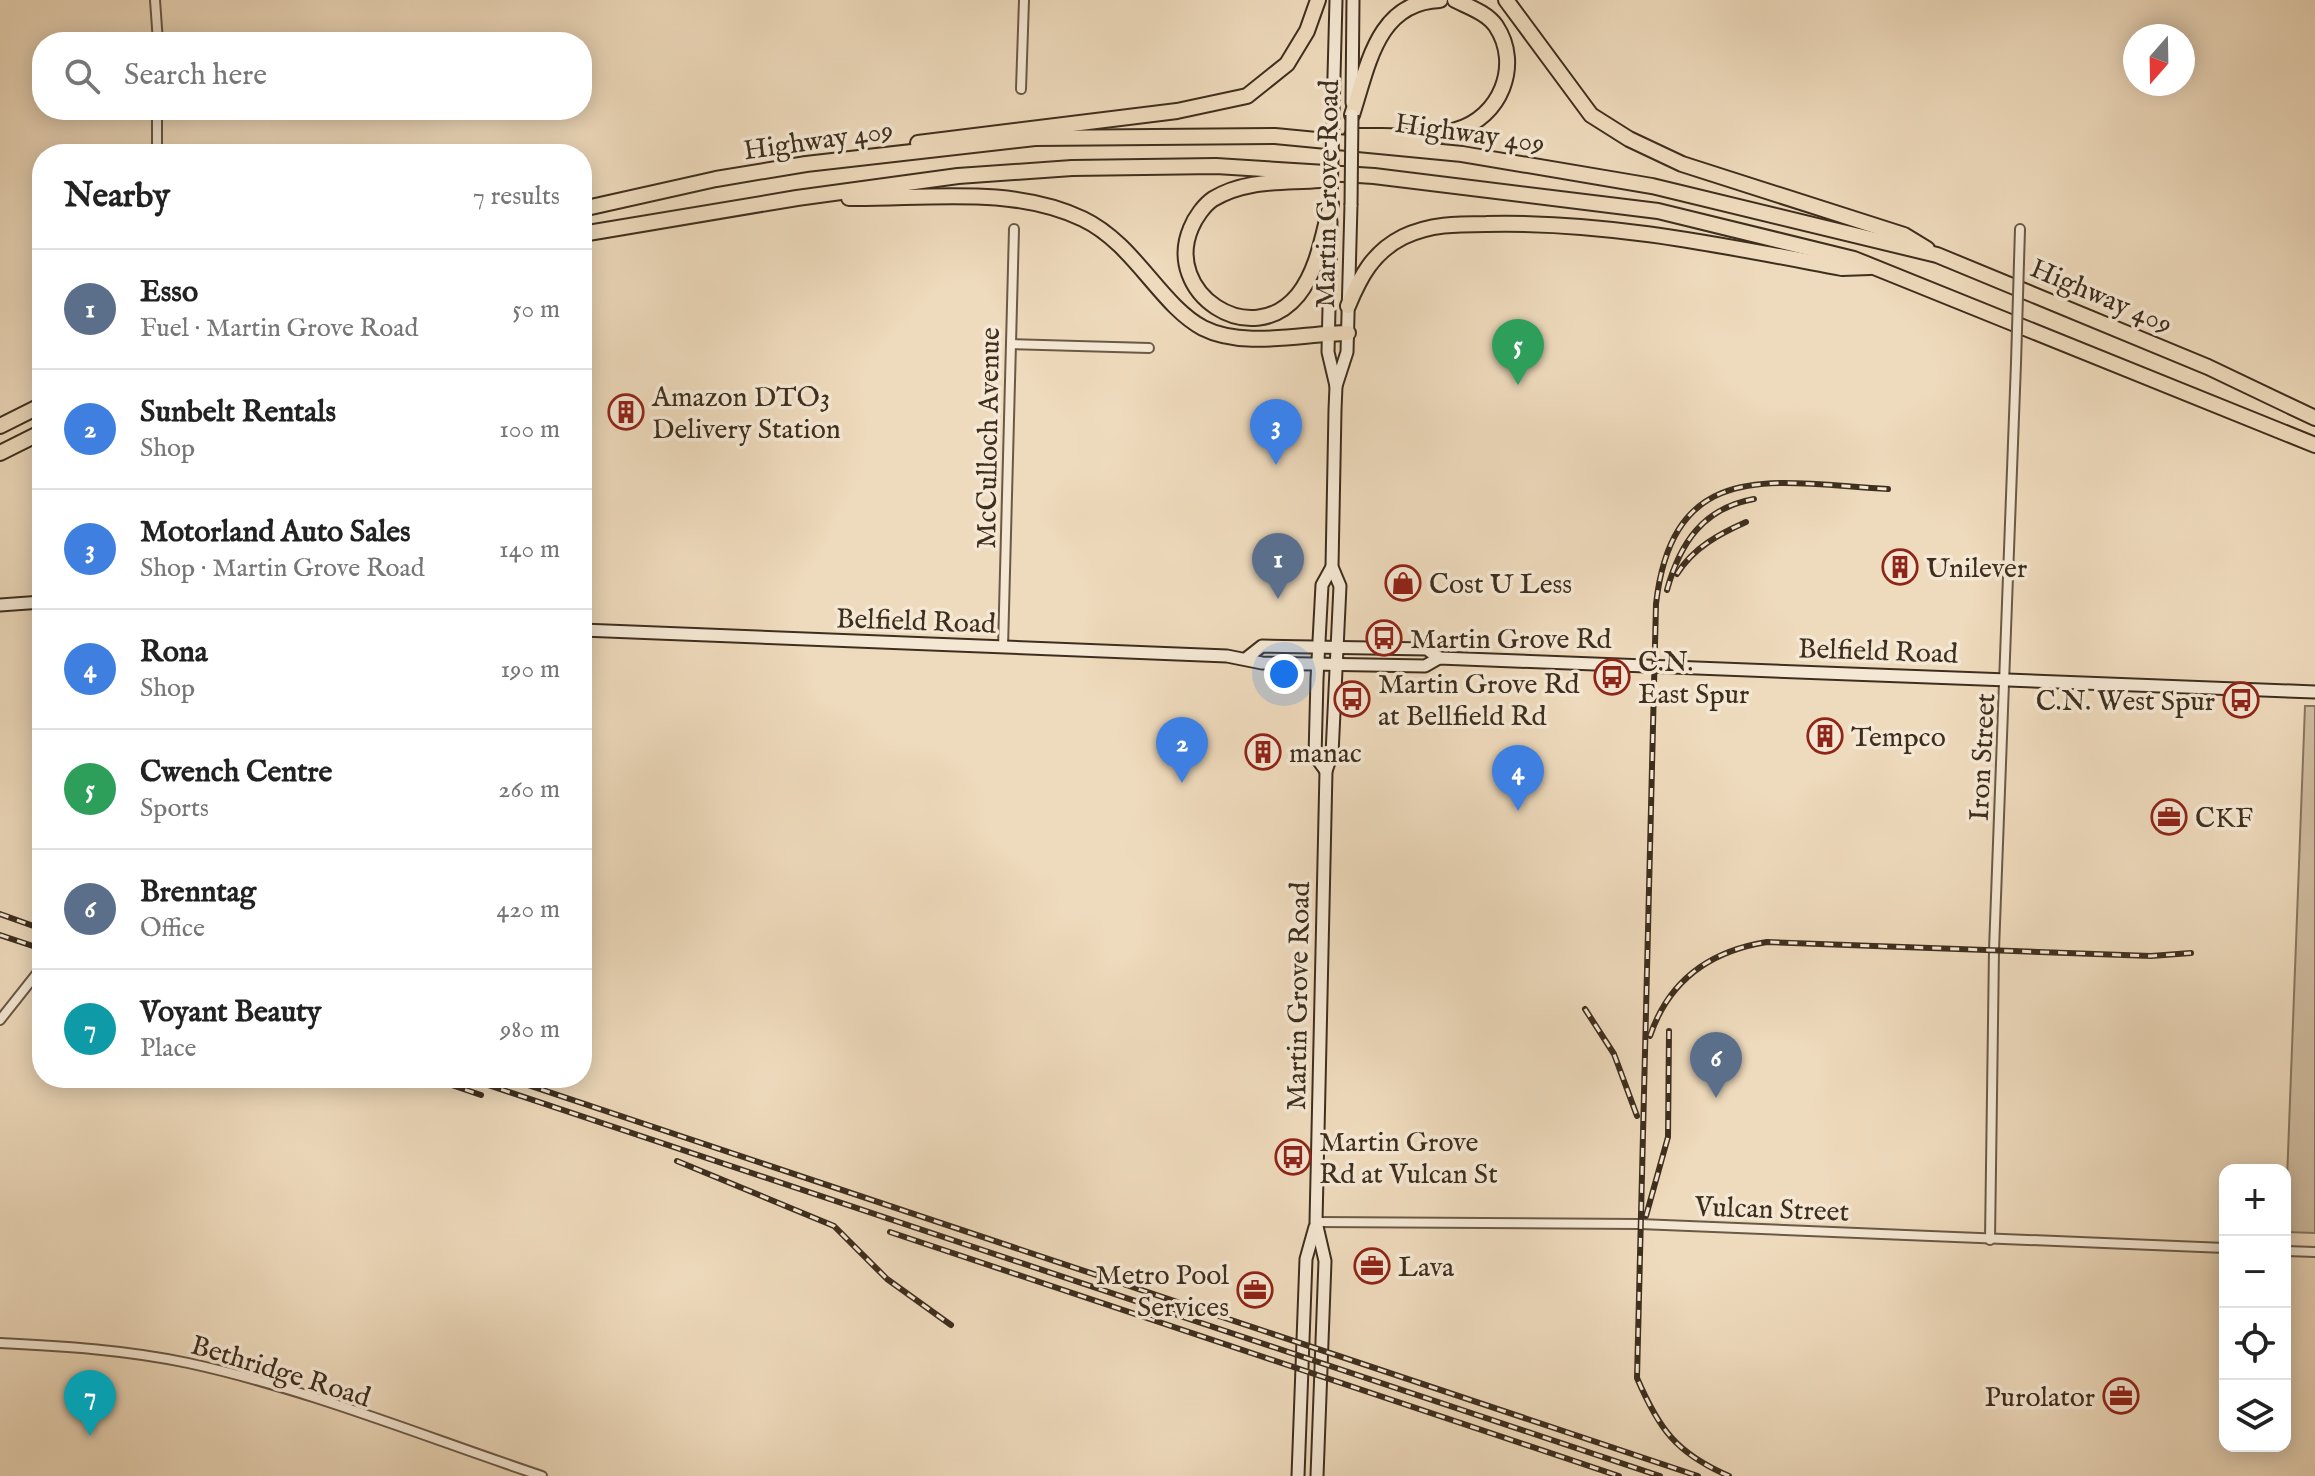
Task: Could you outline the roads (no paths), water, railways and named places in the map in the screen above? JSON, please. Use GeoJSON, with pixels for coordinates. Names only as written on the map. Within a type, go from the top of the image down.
{"type":"FeatureCollection","features":[{"type":"Feature","properties":{"kind":"highway"},"geometry":{"type":"LineString","coordinates":[[806,164],[951,137],[1177,111],[1247,96],[1287,64],[1307,31],[1318,0]]}},
{"type":"Feature","properties":{"kind":"highway"},"geometry":{"type":"LineString","coordinates":[[1352,115],[1371,54],[1385,26],[1396,14],[1424,0],[1440,0]]}},
{"type":"Feature","properties":{"kind":"highway"},"geometry":{"type":"LineString","coordinates":[[1275,136],[1431,135],[1457,130],[1478,121],[1493,106],[1504,87],[1508,63],[1495,24],[1455,0]]}},
{"type":"Feature","properties":{"kind":"highway"},"geometry":{"type":"LineString","coordinates":[[1506,0],[1591,115],[1629,139],[1682,164],[1904,235],[1937,255]]}},
{"type":"Feature","properties":{"kind":"highway","name":"Highway 409"},"geometry":{"type":"LineString","coordinates":[[592,207],[716,179],[806,164],[1035,138],[1275,136],[1462,154],[1652,186],[1937,255],[2208,367],[2315,418]]}},
{"type":"Feature","properties":{"kind":"highway","name":"Highway 409"},"geometry":{"type":"LineString","coordinates":[[592,232],[797,198],[958,176],[1072,168],[1216,166],[1374,176],[1658,211],[1880,267],[2315,445]]}},
{"type":"Feature","properties":{"kind":"highway"},"geometry":{"type":"LineString","coordinates":[[1331,204],[1317,257],[1304,286],[1280,309],[1245,318],[1222,313],[1192,281],[1184,260],[1184,245],[1194,220],[1210,201],[1235,188],[1261,183],[1374,176]]}},
{"type":"Feature","properties":{"kind":"highway"},"geometry":{"type":"LineString","coordinates":[[797,198],[983,197],[1055,208],[1085,220],[1121,244],[1189,317],[1204,328],[1249,338],[1348,333]]}},
{"type":"Feature","properties":{"kind":"highway"},"geometry":{"type":"LineString","coordinates":[[1348,306],[1359,280],[1376,257],[1404,237],[1436,225],[1524,223],[1656,234],[1842,268],[1880,267]]}},
{"type":"Feature","properties":{"kind":"highway"},"geometry":{"type":"LineString","coordinates":[[0,426],[32,410]]}},
{"type":"Feature","properties":{"kind":"highway"},"geometry":{"type":"LineString","coordinates":[[0,453],[32,437]]}},
{"type":"Feature","properties":{"kind":"main road","name":"Martin Grove Road"},"geometry":{"type":"LineString","coordinates":[[1298,1476],[1306,1259],[1316,1222],[1326,771],[1332,754],[1340,586],[1332,567],[1336,386],[1328,352],[1336,0]]}},
{"type":"Feature","properties":{"kind":"main road","name":"Martin Grove Road"},"geometry":{"type":"LineString","coordinates":[[1336,386],[1347,352],[1348,333],[1353,0]]}},
{"type":"Feature","properties":{"kind":"main road","name":"Martin Grove Road"},"geometry":{"type":"LineString","coordinates":[[1326,771],[1315,756],[1317,664],[1322,585],[1332,567]]}},
{"type":"Feature","properties":{"kind":"main road"},"geometry":{"type":"LineString","coordinates":[[0,605],[32,603]]}},
{"type":"Feature","properties":{"kind":"main road","name":"Belfield Road"},"geometry":{"type":"LineString","coordinates":[[592,630],[1248,657],[1262,663],[1425,666],[1439,658],[2315,692]]}},
{"type":"Feature","properties":{"kind":"main road","name":"Belfield Road"},"geometry":{"type":"LineString","coordinates":[[1248,657],[1262,646],[1337,646],[1427,649],[1439,658]]}},
{"type":"Feature","properties":{"kind":"main road","name":"Martin Grove Road"},"geometry":{"type":"LineString","coordinates":[[1316,1222],[1325,1261],[1317,1476]]}},
{"type":"Feature","properties":{"kind":"street"},"geometry":{"type":"LineString","coordinates":[[155,0],[157,32]]}},
{"type":"Feature","properties":{"kind":"street"},"geometry":{"type":"LineString","coordinates":[[1021,89],[1024,0]]}},
{"type":"Feature","properties":{"kind":"street"},"geometry":{"type":"LineString","coordinates":[[157,120],[157,144]]}},
{"type":"Feature","properties":{"kind":"street","name":"McCulloch Avenue"},"geometry":{"type":"LineString","coordinates":[[1003,648],[1014,229]]}},
{"type":"Feature","properties":{"kind":"street","name":"Iron Street"},"geometry":{"type":"LineString","coordinates":[[1990,1240],[1994,950],[2020,229]]}},
{"type":"Feature","properties":{"kind":"street"},"geometry":{"type":"LineString","coordinates":[[1011,344],[1149,348]]}},
{"type":"Feature","properties":{"kind":"street"},"geometry":{"type":"LineString","coordinates":[[0,1020],[32,980]]}},
{"type":"Feature","properties":{"kind":"street","name":"Vulcan Street"},"geometry":{"type":"LineString","coordinates":[[1316,1222],[1640,1224],[2219,1248]]}},
{"type":"Feature","properties":{"kind":"street"},"geometry":{"type":"LineString","coordinates":[[2291,1251],[2315,1252]]}},
{"type":"Feature","properties":{"kind":"street","name":"Bethridge Road"},"geometry":{"type":"LineString","coordinates":[[0,1343],[95,1348],[190,1363],[315,1400],[542,1476]]}},
{"type":"Feature","properties":{"kind":"railway"},"geometry":{"type":"LineString","coordinates":[[1729,1476],[1695,1458],[1671,1438],[1653,1412],[1637,1378],[1656,604],[1666,556],[1684,522],[1707,501],[1736,488],[1769,483],[1888,489]]}},
{"type":"Feature","properties":{"kind":"railway"},"geometry":{"type":"LineString","coordinates":[[1667,590],[1679,557],[1696,530],[1721,510],[1754,499]]}},
{"type":"Feature","properties":{"kind":"railway"},"geometry":{"type":"LineString","coordinates":[[1677,574],[1707,543],[1746,522]]}},
{"type":"Feature","properties":{"kind":"railway"},"geometry":{"type":"LineString","coordinates":[[0,914],[32,925]]}},
{"type":"Feature","properties":{"kind":"railway"},"geometry":{"type":"LineString","coordinates":[[0,935],[32,946]]}},
{"type":"Feature","properties":{"kind":"railway"},"geometry":{"type":"LineString","coordinates":[[1650,1036],[1668,999],[1694,971],[1727,953],[1767,942],[2151,956],[2191,953]]}},
{"type":"Feature","properties":{"kind":"railway"},"geometry":{"type":"LineString","coordinates":[[1585,1009],[1614,1054],[1637,1116]]}},
{"type":"Feature","properties":{"kind":"railway"},"geometry":{"type":"LineString","coordinates":[[1646,1216],[1668,1137],[1669,1031]]}},
{"type":"Feature","properties":{"kind":"railway"},"geometry":{"type":"LineString","coordinates":[[460,1088],[481,1095]]}},
{"type":"Feature","properties":{"kind":"railway"},"geometry":{"type":"LineString","coordinates":[[497,1088],[1660,1476]]}},
{"type":"Feature","properties":{"kind":"railway"},"geometry":{"type":"LineString","coordinates":[[537,1088],[1698,1476]]}},
{"type":"Feature","properties":{"kind":"railway"},"geometry":{"type":"LineString","coordinates":[[677,1161],[834,1226],[887,1279],[951,1325]]}},
{"type":"Feature","properties":{"kind":"railway"},"geometry":{"type":"LineString","coordinates":[[890,1232],[1619,1476]]}},
{"type":"Feature","properties":{"kind":"place","name":"Cwench Centre"},"geometry":{"type":"Point","coordinates":[1518,385]}},
{"type":"Feature","properties":{"kind":"place","name":"Amazon DTO3 Delivery Station"},"geometry":{"type":"Point","coordinates":[626,412]}},
{"type":"Feature","properties":{"kind":"place","name":"Motorland Auto Sales"},"geometry":{"type":"Point","coordinates":[1276,465]}},
{"type":"Feature","properties":{"kind":"place","name":"Unilever"},"geometry":{"type":"Point","coordinates":[1900,567]}},
{"type":"Feature","properties":{"kind":"place","name":"Cost U Less"},"geometry":{"type":"Point","coordinates":[1403,583]}},
{"type":"Feature","properties":{"kind":"place","name":"Esso"},"geometry":{"type":"Point","coordinates":[1278,599]}},
{"type":"Feature","properties":{"kind":"place","name":"Martin Grove Rd"},"geometry":{"type":"Point","coordinates":[1384,638]}},
{"type":"Feature","properties":{"kind":"place","name":"C.N. East Spur"},"geometry":{"type":"Point","coordinates":[1612,677]}},
{"type":"Feature","properties":{"kind":"place","name":"Martin Grove Rd at Bellfield Rd"},"geometry":{"type":"Point","coordinates":[1352,699]}},
{"type":"Feature","properties":{"kind":"place","name":"C.N. West Spur"},"geometry":{"type":"Point","coordinates":[2241,700]}},
{"type":"Feature","properties":{"kind":"place","name":"Tempco"},"geometry":{"type":"Point","coordinates":[1825,736]}},
{"type":"Feature","properties":{"kind":"place","name":"manac"},"geometry":{"type":"Point","coordinates":[1263,752]}},
{"type":"Feature","properties":{"kind":"place","name":"Sunbelt Rentals"},"geometry":{"type":"Point","coordinates":[1182,783]}},
{"type":"Feature","properties":{"kind":"place","name":"Rona"},"geometry":{"type":"Point","coordinates":[1518,811]}},
{"type":"Feature","properties":{"kind":"place","name":"CKF"},"geometry":{"type":"Point","coordinates":[2169,817]}},
{"type":"Feature","properties":{"kind":"place","name":"Brenntag"},"geometry":{"type":"Point","coordinates":[1716,1098]}},
{"type":"Feature","properties":{"kind":"place","name":"Martin Grove Rd at Vulcan St"},"geometry":{"type":"Point","coordinates":[1293,1157]}},
{"type":"Feature","properties":{"kind":"place","name":"Lava"},"geometry":{"type":"Point","coordinates":[1372,1266]}},
{"type":"Feature","properties":{"kind":"place","name":"Metro Pool Services"},"geometry":{"type":"Point","coordinates":[1255,1290]}},
{"type":"Feature","properties":{"kind":"place","name":"Purolator"},"geometry":{"type":"Point","coordinates":[2121,1396]}},
{"type":"Feature","properties":{"kind":"place","name":"Voyant Beauty"},"geometry":{"type":"Point","coordinates":[90,1436]}}]}
